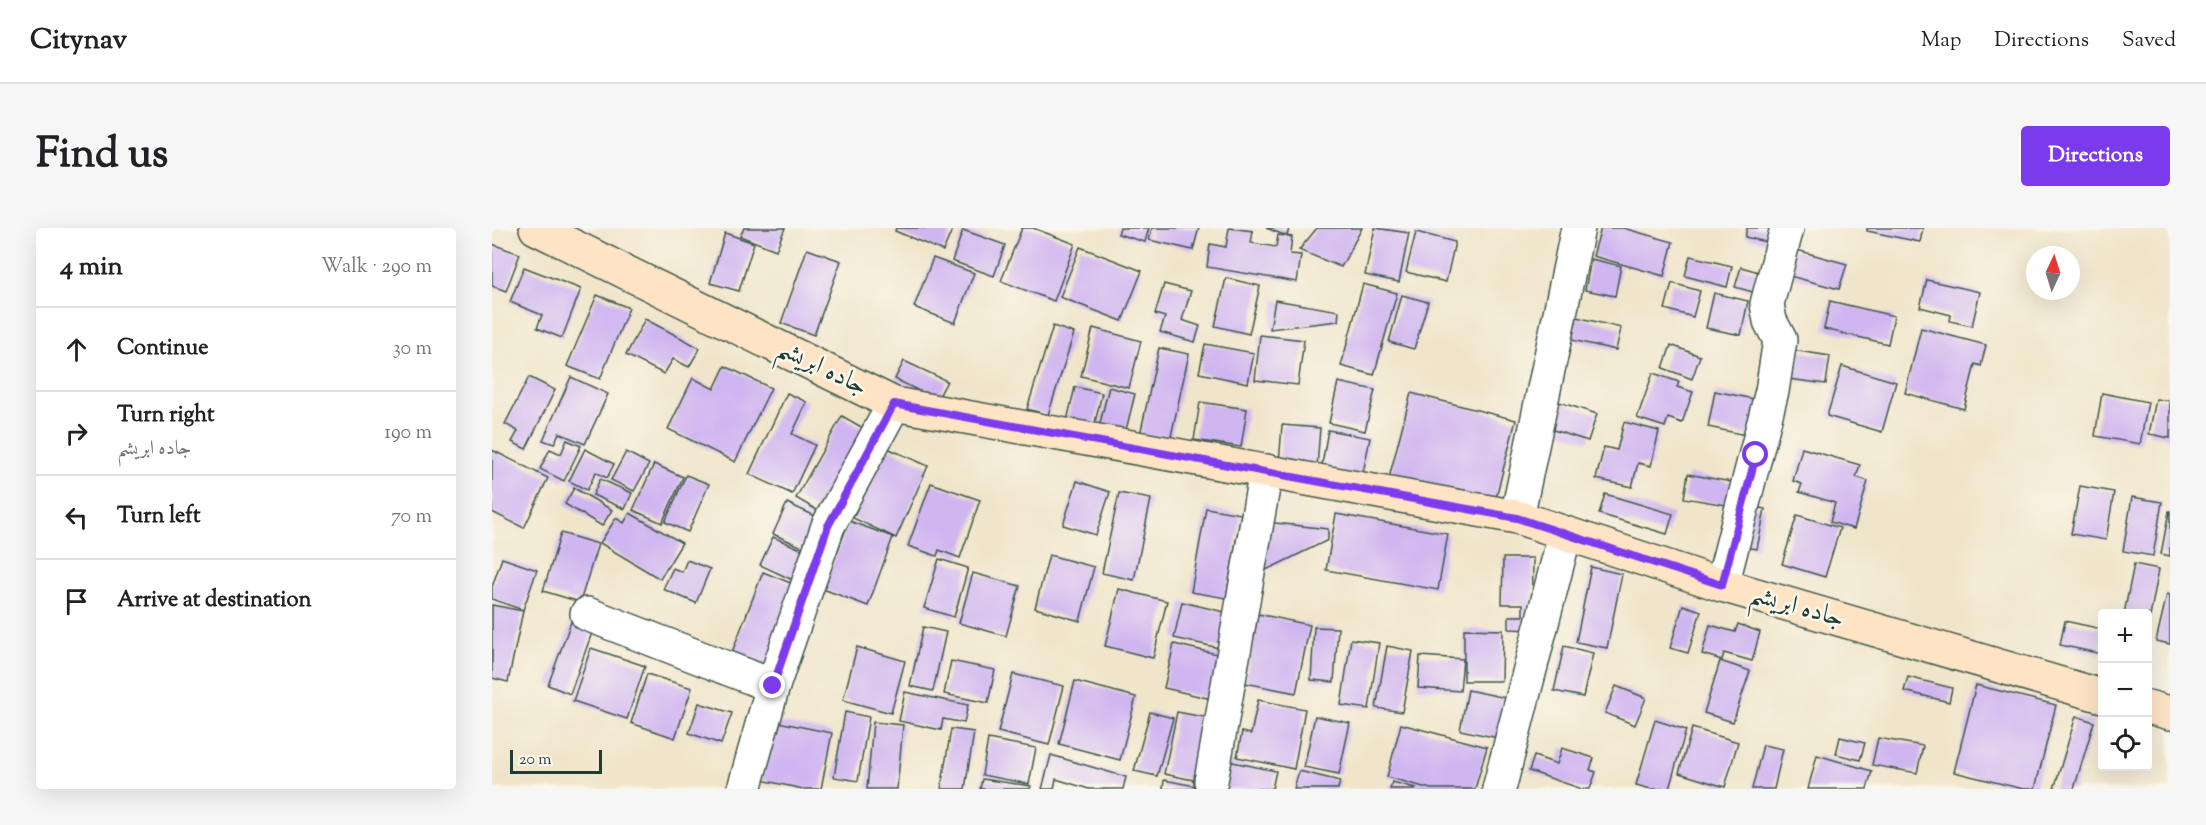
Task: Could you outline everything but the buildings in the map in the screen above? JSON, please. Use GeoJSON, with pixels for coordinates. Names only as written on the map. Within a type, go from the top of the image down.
{"type":"FeatureCollection","features":[{"type":"Feature","properties":{"kind":"main road","name":"جاده ابریشم"},"geometry":{"type":"LineString","coordinates":[[536,228],[894,404],[1517,518],[1722,585],[2098,695]]}},
{"type":"Feature","properties":{"kind":"main road"},"geometry":{"type":"LineString","coordinates":[[2152,708],[2170,713]]}},
{"type":"Feature","properties":{"kind":"street"},"geometry":{"type":"LineString","coordinates":[[1517,518],[1578,228]]}},
{"type":"Feature","properties":{"kind":"street"},"geometry":{"type":"LineString","coordinates":[[1722,585],[1772,391],[1780,340],[1770,321],[1767,304],[1787,228]]}},
{"type":"Feature","properties":{"kind":"street"},"geometry":{"type":"LineString","coordinates":[[744,789],[773,686],[828,526],[894,404]]}},
{"type":"Feature","properties":{"kind":"street"},"geometry":{"type":"LineString","coordinates":[[1211,781],[1266,471]]}},
{"type":"Feature","properties":{"kind":"street"},"geometry":{"type":"LineString","coordinates":[[1499,789],[1566,534]]}},
{"type":"Feature","properties":{"kind":"street"},"geometry":{"type":"LineString","coordinates":[[587,614],[773,686]]}},
{"type":"Feature","properties":{"kind":"route"},"geometry":{"type":"LineString","coordinates":[[773,686],[828,526],[894,404],[1517,518],[1722,585],[1756,455]]}}]}
